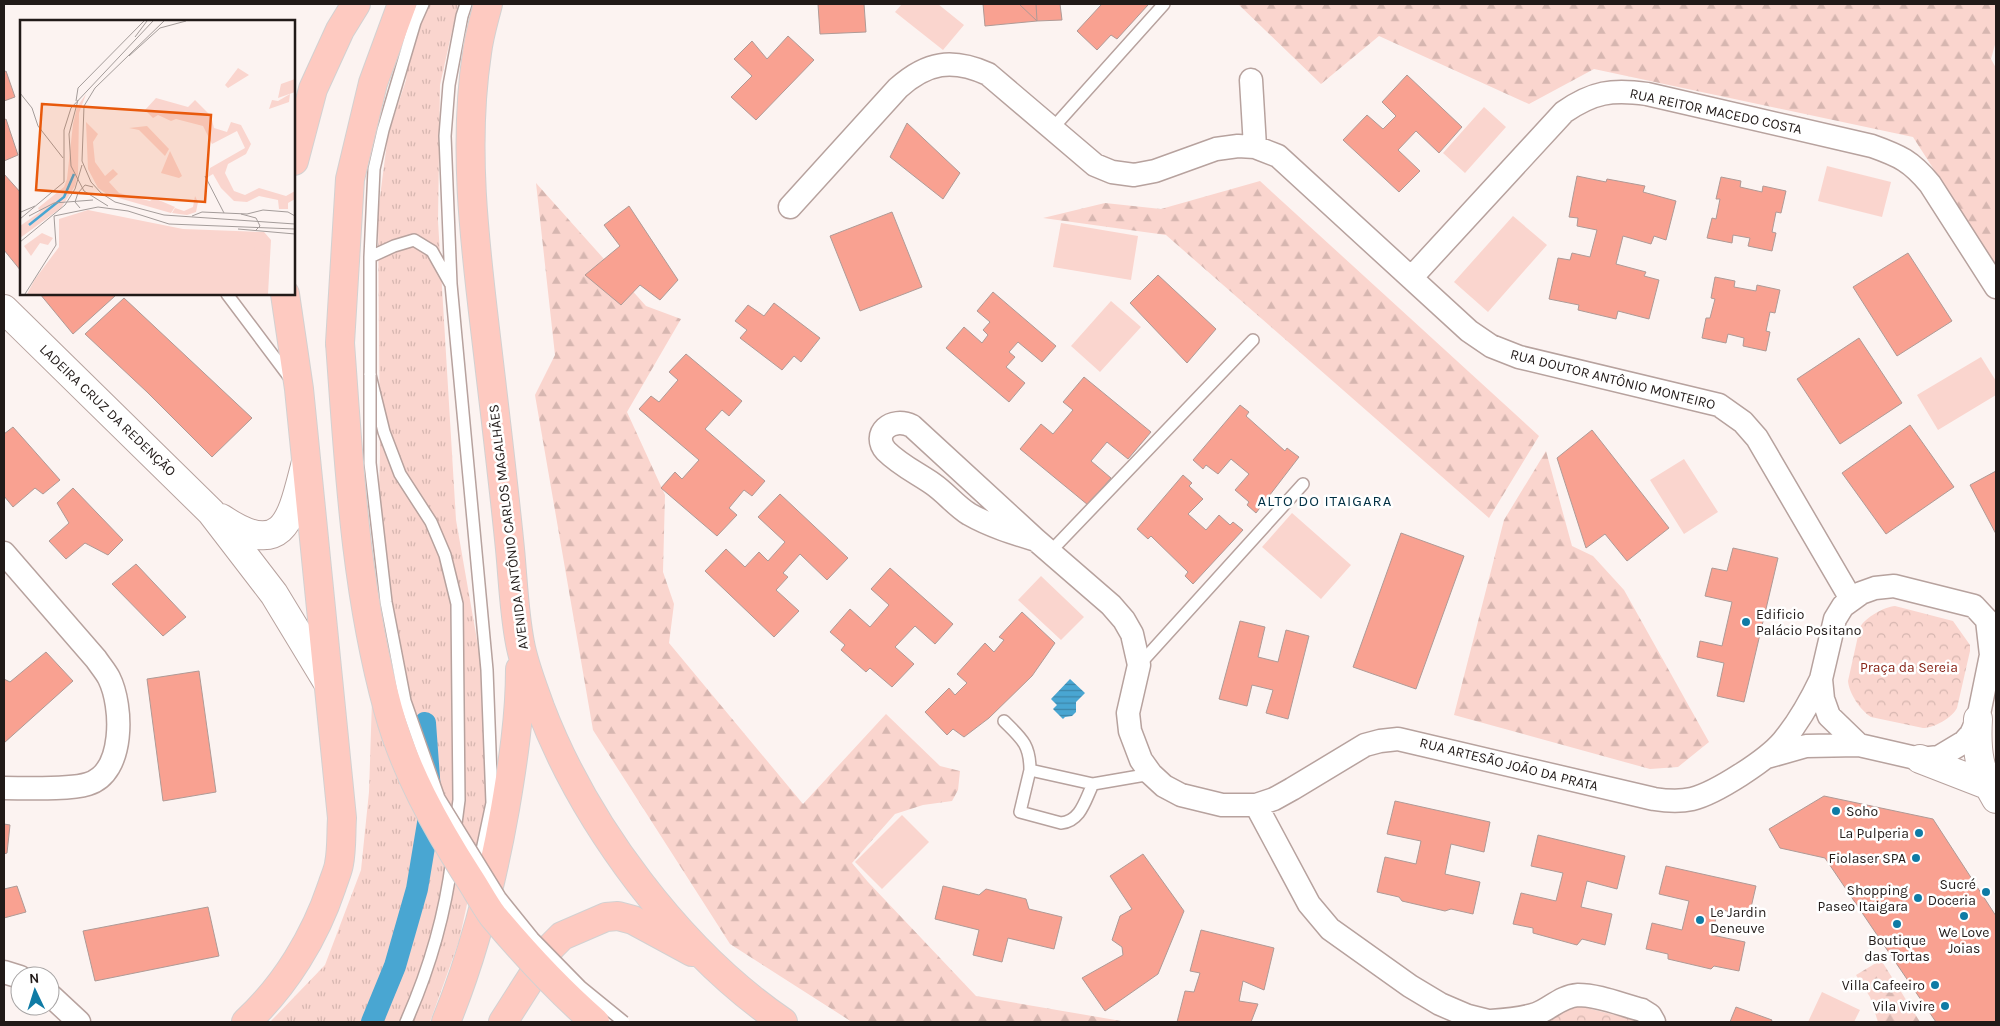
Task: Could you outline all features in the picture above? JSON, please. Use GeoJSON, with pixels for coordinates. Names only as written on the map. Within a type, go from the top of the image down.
{"type":"FeatureCollection","features":[{"type":"Feature","properties":{"kind":"main road"},"geometry":{"type":"LineString","coordinates":[[295,157],[313,89],[340,30],[356,4]]}},
{"type":"Feature","properties":{"kind":"main road"},"geometry":{"type":"LineString","coordinates":[[402,4],[373,83],[350,179],[340,343],[354,525],[370,633],[388,710],[417,789],[454,855],[492,914],[570,1000],[594,1022]]}},
{"type":"Feature","properties":{"kind":"main road","name":"AVENIDA ANTÔNIO CARLOS MAGALHÃES"},"geometry":{"type":"LineString","coordinates":[[488,4],[477,53],[472,112],[471,180],[476,248],[520,645],[551,735],[578,789],[605,834],[638,880],[682,932],[711,962],[766,1010],[783,1022]]}},
{"type":"Feature","properties":{"kind":"main road"},"geometry":{"type":"LineString","coordinates":[[254,1015],[284,979],[309,939],[325,907],[339,865],[342,818],[299,389],[286,295]]}},
{"type":"Feature","properties":{"kind":"main road"},"geometry":{"type":"LineString","coordinates":[[446,1022],[462,982],[483,917],[498,852],[516,739],[520,696],[520,645]]}},
{"type":"Feature","properties":{"kind":"main road"},"geometry":{"type":"LineString","coordinates":[[503,1022],[551,947],[562,936],[606,917],[618,916],[633,920],[711,962]]}},
{"type":"Feature","properties":{"kind":"street","name":"RUA DOUTOR ANTÔNIO MONTEIRO"},"geometry":{"type":"LineString","coordinates":[[790,207],[898,88],[914,74],[931,67],[951,65],[972,67],[988,74],[1095,165],[1112,172],[1134,174],[1155,170],[1216,149],[1238,146],[1255,147],[1278,156],[1469,331],[1491,346],[1519,357],[1549,365],[1720,405],[1742,422],[1757,438],[1851,599]]}},
{"type":"Feature","properties":{"kind":"street"},"geometry":{"type":"LineString","coordinates":[[1251,80],[1255,147]]}},
{"type":"Feature","properties":{"kind":"street","name":"RUA REITOR MACEDO COSTA"},"geometry":{"type":"LineString","coordinates":[[1412,277],[1564,112],[1581,100],[1600,93],[1624,91],[1646,94],[1872,146],[1906,160],[1930,184],[1996,287]]}},
{"type":"Feature","properties":{"kind":"street","name":"LADEIRA CRUZ DA REDENÇÃO"},"geometry":{"type":"LineString","coordinates":[[4,309],[211,512],[274,594],[328,683]]}},
{"type":"Feature","properties":{"kind":"street"},"geometry":{"type":"LineString","coordinates":[[1043,546],[986,523],[967,512],[935,486],[902,465],[886,450],[881,444],[883,431],[891,424],[897,422],[912,426],[1043,546],[1111,605],[1124,620],[1132,634],[1139,665],[1128,713],[1130,730],[1134,746],[1151,774],[1164,786],[1181,795],[1222,805],[1256,805],[1309,904],[1330,929],[1410,986],[1440,1004],[1468,1016],[1491,1022],[1517,1018],[1536,1014],[1566,997],[1577,995],[1642,1010],[1650,1015],[1654,1022]]}},
{"type":"Feature","properties":{"kind":"street","name":"LADEIRA CRUZ DA REDENÇÃO"},"geometry":{"type":"LineString","coordinates":[[211,512],[235,528],[252,534],[265,536],[277,533],[287,522],[295,503],[306,462]]}},
{"type":"Feature","properties":{"kind":"street"},"geometry":{"type":"LineString","coordinates":[[4,553],[96,660],[109,678],[116,700],[118,722],[118,742],[113,761],[102,777],[88,784],[73,786],[4,788]]}},
{"type":"Feature","properties":{"kind":"street"},"geometry":{"type":"LineString","coordinates":[[1894,586],[1974,606],[1987,620],[1993,631],[1991,655],[1978,719],[1976,745],[1978,760],[1992,792],[1920,759],[1859,745],[1829,716],[1823,699],[1821,679],[1835,618],[1843,606],[1851,599],[1875,588],[1894,586]]}},
{"type":"Feature","properties":{"kind":"street","name":"RUA ARTESÃO JOÃO DA PRATA"},"geometry":{"type":"LineString","coordinates":[[1256,805],[1292,789],[1365,745],[1398,739],[1654,799],[1674,801],[1693,798],[1712,791],[1766,758],[1783,741],[1812,697],[1821,679]]}},
{"type":"Feature","properties":{"kind":"street"},"geometry":{"type":"LineString","coordinates":[[1920,759],[1939,757],[1964,742],[1971,734],[1978,719]]}},
{"type":"Feature","properties":{"kind":"street","name":"RUA ARTESÃO JOÃO DA PRATA"},"geometry":{"type":"LineString","coordinates":[[1766,758],[1806,746],[1859,745]]}},
{"type":"Feature","properties":{"kind":"street"},"geometry":{"type":"LineString","coordinates":[[60,1004],[79,1022]]}},
{"type":"Feature","properties":{"kind":"street"},"geometry":{"type":"LineString","coordinates":[[233,1022],[254,1015]]}},
{"type":"Feature","properties":{"kind":"lane"},"geometry":{"type":"LineString","coordinates":[[423,4],[415,22],[385,121],[374,169],[370,257],[370,463],[386,602],[405,701],[439,798],[500,897],[533,938],[581,987],[624,1022]]}},
{"type":"Feature","properties":{"kind":"lane"},"geometry":{"type":"LineString","coordinates":[[466,4],[462,16],[450,85],[445,136],[451,284],[487,670],[492,803],[471,904]]}},
{"type":"Feature","properties":{"kind":"lane"},"geometry":{"type":"LineString","coordinates":[[1052,129],[1164,4]]}},
{"type":"Feature","properties":{"kind":"lane"},"geometry":{"type":"LineString","coordinates":[[370,257],[394,246],[414,240],[432,251],[451,284]]}},
{"type":"Feature","properties":{"kind":"lane"},"geometry":{"type":"LineString","coordinates":[[228,295],[299,389]]}},
{"type":"Feature","properties":{"kind":"lane"},"geometry":{"type":"LineString","coordinates":[[1043,546],[1253,340]]}},
{"type":"Feature","properties":{"kind":"lane"},"geometry":{"type":"LineString","coordinates":[[370,375],[384,432],[400,474],[431,522],[445,555],[457,604],[458,810],[447,898],[422,986],[406,1022]]}},
{"type":"Feature","properties":{"kind":"lane"},"geometry":{"type":"LineString","coordinates":[[1139,665],[1303,484]]}},
{"type":"Feature","properties":{"kind":"lane"},"geometry":{"type":"LineString","coordinates":[[1004,721],[1026,744],[1030,754],[1030,770],[1020,812],[1061,823],[1074,820],[1079,814],[1093,784]]}},
{"type":"Feature","properties":{"kind":"lane"},"geometry":{"type":"LineString","coordinates":[[1030,770],[1093,784],[1151,774]]}},
{"type":"Feature","properties":{"kind":"lane"},"geometry":{"type":"LineString","coordinates":[[436,1022],[465,931]]}},
{"type":"Feature","properties":{"kind":"green space"},"geometry":{"type":"Polygon","coordinates":[[[420,4],[458,4],[440,85],[438,221],[456,520],[481,663],[486,806],[480,844],[459,941],[430,1022],[270,1022],[325,965],[361,870],[369,792],[380,456],[378,212],[388,135],[406,80],[413,15],[420,4]]]}},
{"type":"Feature","properties":{"kind":"green space"},"geometry":{"type":"Polygon","coordinates":[[[902,4],[938,4],[964,25],[943,50],[895,12],[902,4]]]}},
{"type":"Feature","properties":{"kind":"green space"},"geometry":{"type":"Polygon","coordinates":[[[1238,4],[1996,4],[1996,41],[1991,59],[1996,68],[1996,266],[1913,137],[1594,69],[1529,104],[1379,36],[1321,84],[1238,4]]]}},
{"type":"Feature","properties":{"kind":"green space"},"geometry":{"type":"Polygon","coordinates":[[[1484,107],[1506,127],[1465,173],[1443,153],[1484,107]]]}},
{"type":"Feature","properties":{"kind":"green space"},"geometry":{"type":"Polygon","coordinates":[[[1827,166],[1891,182],[1882,217],[1818,201],[1827,166]]]}},
{"type":"Feature","properties":{"kind":"green space"},"geometry":{"type":"Polygon","coordinates":[[[1260,181],[1539,436],[1489,518],[1166,235],[1043,218],[1105,203],[1161,209],[1260,181]]]}},
{"type":"Feature","properties":{"kind":"green space"},"geometry":{"type":"Polygon","coordinates":[[[536,183],[646,306],[681,319],[627,412],[665,495],[663,572],[674,604],[669,643],[803,804],[886,714],[940,766],[960,771],[958,790],[952,801],[923,805],[895,814],[852,863],[976,996],[1127,1022],[852,1022],[730,944],[593,730],[535,395],[555,355],[536,183]]]}},
{"type":"Feature","properties":{"kind":"green space"},"geometry":{"type":"Polygon","coordinates":[[[1513,216],[1547,245],[1488,312],[1454,282],[1513,216]]]}},
{"type":"Feature","properties":{"kind":"green space"},"geometry":{"type":"Polygon","coordinates":[[[1061,223],[1138,236],[1131,280],[1053,267],[1061,223]]]}},
{"type":"Feature","properties":{"kind":"green space"},"geometry":{"type":"Polygon","coordinates":[[[1111,301],[1141,327],[1100,372],[1071,346],[1111,301]]]}},
{"type":"Feature","properties":{"kind":"green space"},"geometry":{"type":"Polygon","coordinates":[[[1981,357],[1996,381],[1996,395],[1938,430],[1917,395],[1981,357]]]}},
{"type":"Feature","properties":{"kind":"green space"},"geometry":{"type":"Polygon","coordinates":[[[1546,451],[1572,546],[1593,556],[1624,590],[1709,742],[1678,767],[1650,769],[1454,715],[1504,520],[1546,451]]]}},
{"type":"Feature","properties":{"kind":"green space"},"geometry":{"type":"Polygon","coordinates":[[[1684,459],[1718,512],[1684,534],[1650,480],[1684,459]]]}},
{"type":"Feature","properties":{"kind":"green space"},"geometry":{"type":"Polygon","coordinates":[[[1292,513],[1351,565],[1321,599],[1262,547],[1292,513]]]}},
{"type":"Feature","properties":{"kind":"green space"},"geometry":{"type":"Polygon","coordinates":[[[1041,576],[1084,617],[1061,640],[1018,600],[1041,576]]]}},
{"type":"Feature","properties":{"kind":"green space","name":"Praça da Sereia"},"geometry":{"type":"Polygon","coordinates":[[[1895,606],[1953,621],[1970,645],[1957,708],[1947,719],[1932,726],[1923,728],[1871,717],[1859,706],[1849,686],[1848,681],[1860,627],[1876,613],[1895,606]]]}},
{"type":"Feature","properties":{"kind":"green space"},"geometry":{"type":"Polygon","coordinates":[[[902,815],[929,842],[882,889],[855,862],[902,815]]]}},
{"type":"Feature","properties":{"kind":"green space"},"geometry":{"type":"Polygon","coordinates":[[[1881,960],[1920,1022],[1878,1022],[1870,997],[1856,975],[1881,960]]]}},
{"type":"Feature","properties":{"kind":"green space"},"geometry":{"type":"Polygon","coordinates":[[[1822,992],[1860,1010],[1854,1022],[1808,1022],[1822,992]]]}},
{"type":"Feature","properties":{"kind":"green space"},"geometry":{"type":"Polygon","coordinates":[[[1575,1005],[1639,1021],[1640,1022],[1540,1022],[1575,1005]]]}},
{"type":"Feature","properties":{"kind":"water"},"geometry":{"type":"Polygon","coordinates":[[[1070,679],[1085,693],[1076,702],[1076,712],[1072,716],[1063,719],[1053,709],[1057,705],[1051,699],[1070,679]]]}},
{"type":"Feature","properties":{"kind":"building"},"geometry":{"type":"Polygon","coordinates":[[[818,4],[864,4],[866,32],[820,34],[818,4]]]}},
{"type":"Feature","properties":{"kind":"building"},"geometry":{"type":"Polygon","coordinates":[[[983,4],[1036,4],[1037,21],[985,26],[983,4]]]}},
{"type":"Feature","properties":{"kind":"building"},"geometry":{"type":"Polygon","coordinates":[[[1019,4],[1060,4],[1062,20],[1037,21],[1019,4]]]}},
{"type":"Feature","properties":{"kind":"building"},"geometry":{"type":"Polygon","coordinates":[[[1100,4],[1148,5],[1117,39],[1111,35],[1097,50],[1077,31],[1100,4]]]}},
{"type":"Feature","properties":{"kind":"building"},"geometry":{"type":"Polygon","coordinates":[[[788,36],[814,60],[756,120],[731,97],[752,76],[734,59],[752,41],[767,59],[788,36]]]}},
{"type":"Feature","properties":{"kind":"building"},"geometry":{"type":"Polygon","coordinates":[[[6,71],[15,97],[4,101],[4,72],[6,71]]]}},
{"type":"Feature","properties":{"kind":"building"},"geometry":{"type":"Polygon","coordinates":[[[1407,75],[1462,127],[1439,153],[1416,131],[1398,150],[1420,171],[1399,192],[1343,140],[1367,115],[1383,129],[1396,116],[1382,102],[1407,75]]]}},
{"type":"Feature","properties":{"kind":"building"},"geometry":{"type":"Polygon","coordinates":[[[6,119],[18,155],[4,161],[4,120],[6,119]]]}},
{"type":"Feature","properties":{"kind":"building"},"geometry":{"type":"Polygon","coordinates":[[[907,123],[960,173],[943,199],[890,157],[907,123]]]}},
{"type":"Feature","properties":{"kind":"building"},"geometry":{"type":"Polygon","coordinates":[[[4,174],[20,192],[20,270],[4,250],[4,174]]]}},
{"type":"Feature","properties":{"kind":"building"},"geometry":{"type":"Polygon","coordinates":[[[1577,176],[1606,182],[1607,179],[1645,186],[1643,192],[1676,201],[1666,240],[1654,236],[1651,244],[1623,236],[1616,264],[1646,272],[1644,276],[1659,280],[1649,319],[1618,311],[1616,319],[1578,310],[1579,305],[1549,299],[1558,258],[1570,260],[1572,253],[1590,257],[1597,230],[1577,226],[1578,218],[1569,217],[1577,176]]]}},
{"type":"Feature","properties":{"kind":"building"},"geometry":{"type":"Polygon","coordinates":[[[1721,177],[1741,181],[1740,187],[1762,192],[1763,186],[1786,191],[1781,213],[1776,212],[1772,232],[1776,233],[1772,251],[1748,246],[1750,238],[1733,235],[1732,243],[1707,238],[1712,218],[1716,219],[1720,199],[1716,199],[1721,177]]]}},
{"type":"Feature","properties":{"kind":"building"},"geometry":{"type":"Polygon","coordinates":[[[629,206],[678,280],[660,300],[640,285],[621,305],[585,275],[620,246],[604,225],[629,206]]]}},
{"type":"Feature","properties":{"kind":"building"},"geometry":{"type":"Polygon","coordinates":[[[892,212],[922,287],[860,311],[830,236],[892,212]]]}},
{"type":"Feature","properties":{"kind":"building"},"geometry":{"type":"Polygon","coordinates":[[[1908,253],[1952,321],[1897,356],[1853,287],[1908,253]]]}},
{"type":"Feature","properties":{"kind":"building"},"geometry":{"type":"Polygon","coordinates":[[[1158,275],[1216,329],[1187,363],[1130,303],[1158,275]]]}},
{"type":"Feature","properties":{"kind":"building"},"geometry":{"type":"Polygon","coordinates":[[[1715,277],[1735,281],[1734,287],[1756,291],[1757,285],[1780,290],[1775,313],[1770,312],[1766,331],[1770,332],[1766,351],[1743,346],[1744,338],[1728,334],[1726,343],[1702,338],[1706,318],[1710,318],[1715,299],[1711,298],[1715,277]]]}},
{"type":"Feature","properties":{"kind":"building"},"geometry":{"type":"Polygon","coordinates":[[[993,292],[1056,346],[1042,362],[1018,342],[1009,352],[1015,357],[1006,367],[1025,383],[1009,402],[946,348],[964,327],[982,343],[988,335],[983,330],[990,322],[977,311],[993,292]]]}},
{"type":"Feature","properties":{"kind":"building"},"geometry":{"type":"Polygon","coordinates":[[[41,295],[115,296],[73,334],[41,295]]]}},
{"type":"Feature","properties":{"kind":"building"},"geometry":{"type":"Polygon","coordinates":[[[124,298],[252,418],[212,457],[85,334],[124,298]]]}},
{"type":"Feature","properties":{"kind":"building"},"geometry":{"type":"Polygon","coordinates":[[[774,303],[820,338],[801,362],[794,356],[782,370],[740,338],[747,330],[735,321],[748,305],[764,316],[774,303]]]}},
{"type":"Feature","properties":{"kind":"building"},"geometry":{"type":"Polygon","coordinates":[[[1859,338],[1902,403],[1840,444],[1797,379],[1859,338]]]}},
{"type":"Feature","properties":{"kind":"building"},"geometry":{"type":"Polygon","coordinates":[[[686,354],[742,401],[729,416],[722,410],[705,429],[765,481],[752,496],[744,490],[729,508],[737,515],[717,536],[661,488],[675,472],[682,479],[699,460],[639,409],[651,396],[659,402],[678,380],[669,372],[686,354]]]}},
{"type":"Feature","properties":{"kind":"building"},"geometry":{"type":"Polygon","coordinates":[[[1084,377],[1151,432],[1128,459],[1107,442],[1091,461],[1111,478],[1088,505],[1020,449],[1041,424],[1053,434],[1073,410],[1063,402],[1084,377]]]}},
{"type":"Feature","properties":{"kind":"building"},"geometry":{"type":"Polygon","coordinates":[[[1240,405],[1249,412],[1246,416],[1285,451],[1287,448],[1299,457],[1256,513],[1247,505],[1249,502],[1235,490],[1249,474],[1231,459],[1218,474],[1206,465],[1203,469],[1193,460],[1240,405]]]}},
{"type":"Feature","properties":{"kind":"building"},"geometry":{"type":"Polygon","coordinates":[[[1910,425],[1954,487],[1886,534],[1842,473],[1910,425]]]}},
{"type":"Feature","properties":{"kind":"building"},"geometry":{"type":"Polygon","coordinates":[[[13,427],[60,480],[43,494],[35,488],[13,507],[4,496],[4,434],[13,427]]]}},
{"type":"Feature","properties":{"kind":"building"},"geometry":{"type":"Polygon","coordinates":[[[1592,430],[1669,528],[1627,561],[1605,534],[1586,548],[1557,458],[1592,430]]]}},
{"type":"Feature","properties":{"kind":"building"},"geometry":{"type":"Polygon","coordinates":[[[1996,471],[1996,534],[1970,485],[1996,471]]]}},
{"type":"Feature","properties":{"kind":"building"},"geometry":{"type":"Polygon","coordinates":[[[1183,475],[1192,483],[1189,486],[1203,499],[1188,514],[1206,530],[1219,515],[1230,525],[1233,522],[1243,530],[1193,584],[1185,576],[1188,572],[1151,536],[1148,539],[1137,529],[1183,475]]]}},
{"type":"Feature","properties":{"kind":"building"},"geometry":{"type":"Polygon","coordinates":[[[73,488],[123,540],[108,555],[85,543],[66,559],[49,541],[69,523],[57,503],[73,488]]]}},
{"type":"Feature","properties":{"kind":"building"},"geometry":{"type":"Polygon","coordinates":[[[780,494],[848,558],[827,580],[800,554],[783,573],[788,577],[776,590],[799,611],[774,637],[705,571],[726,549],[745,567],[759,552],[768,561],[785,542],[758,517],[780,494]]]}},
{"type":"Feature","properties":{"kind":"building"},"geometry":{"type":"Polygon","coordinates":[[[1401,533],[1464,556],[1416,689],[1353,667],[1401,533]]]}},
{"type":"Feature","properties":{"kind":"building","name":"Edificio Palácio Positano"},"geometry":{"type":"Polygon","coordinates":[[[1733,548],[1778,558],[1744,702],[1717,696],[1724,663],[1697,657],[1700,641],[1722,646],[1732,602],[1705,596],[1712,568],[1727,571],[1733,548]]]}},
{"type":"Feature","properties":{"kind":"building"},"geometry":{"type":"Polygon","coordinates":[[[136,564],[186,617],[163,636],[112,584],[136,564]]]}},
{"type":"Feature","properties":{"kind":"building"},"geometry":{"type":"Polygon","coordinates":[[[890,568],[953,624],[935,644],[915,626],[895,647],[914,664],[892,687],[870,668],[866,672],[841,650],[845,645],[830,632],[850,609],[870,627],[889,605],[871,589],[890,568]]]}},
{"type":"Feature","properties":{"kind":"building"},"geometry":{"type":"Polygon","coordinates":[[[1022,612],[1055,643],[1032,676],[989,718],[964,737],[953,729],[947,735],[925,712],[949,688],[955,695],[967,683],[957,674],[985,643],[994,652],[1004,640],[999,637],[1022,612]]]}},
{"type":"Feature","properties":{"kind":"building"},"geometry":{"type":"Polygon","coordinates":[[[1240,621],[1265,627],[1258,657],[1278,662],[1286,630],[1309,636],[1288,719],[1266,713],[1273,690],[1252,685],[1247,706],[1219,699],[1240,621]]]}},
{"type":"Feature","properties":{"kind":"building"},"geometry":{"type":"Polygon","coordinates":[[[46,652],[73,681],[4,743],[4,679],[10,682],[46,652]]]}},
{"type":"Feature","properties":{"kind":"building"},"geometry":{"type":"Polygon","coordinates":[[[199,671],[216,792],[163,801],[147,679],[199,671]]]}},
{"type":"Feature","properties":{"kind":"building","name":"Shopping Paseo Itaigara"},"geometry":{"type":"Polygon","coordinates":[[[1824,796],[1933,819],[1996,916],[1996,1022],[1936,1022],[1825,858],[1780,848],[1769,829],[1824,796]]]}},
{"type":"Feature","properties":{"kind":"building"},"geometry":{"type":"Polygon","coordinates":[[[1395,801],[1490,822],[1484,852],[1451,844],[1445,874],[1480,882],[1473,914],[1451,909],[1445,911],[1402,901],[1399,897],[1377,892],[1385,857],[1416,864],[1421,841],[1387,834],[1395,801]]]}},
{"type":"Feature","properties":{"kind":"building"},"geometry":{"type":"Polygon","coordinates":[[[4,824],[10,825],[7,853],[4,854],[4,824]]]}},
{"type":"Feature","properties":{"kind":"building"},"geometry":{"type":"Polygon","coordinates":[[[1538,835],[1625,856],[1617,889],[1587,881],[1581,907],[1612,914],[1605,945],[1582,939],[1577,945],[1533,933],[1533,928],[1513,924],[1521,893],[1556,901],[1563,873],[1531,866],[1538,835]]]}},
{"type":"Feature","properties":{"kind":"building"},"geometry":{"type":"Polygon","coordinates":[[[1143,854],[1184,911],[1158,974],[1105,1011],[1082,978],[1123,955],[1122,947],[1112,940],[1120,916],[1132,909],[1110,876],[1143,854]]]}},
{"type":"Feature","properties":{"kind":"building","name":"Le Jardin Deneuve"},"geometry":{"type":"Polygon","coordinates":[[[1666,866],[1756,886],[1749,916],[1718,909],[1712,935],[1745,942],[1739,971],[1714,966],[1711,969],[1668,959],[1668,954],[1646,949],[1652,923],[1682,930],[1689,901],[1659,894],[1666,866]]]}},
{"type":"Feature","properties":{"kind":"building"},"geometry":{"type":"Polygon","coordinates":[[[17,886],[26,912],[4,918],[4,889],[17,886]]]}},
{"type":"Feature","properties":{"kind":"building"},"geometry":{"type":"Polygon","coordinates":[[[943,886],[979,895],[986,889],[1026,899],[1029,909],[1062,917],[1054,949],[1008,938],[1002,962],[973,955],[979,930],[935,919],[943,886]]]}},
{"type":"Feature","properties":{"kind":"building"},"geometry":{"type":"Polygon","coordinates":[[[208,907],[219,956],[95,981],[83,931],[208,907]]]}},
{"type":"Feature","properties":{"kind":"building"},"geometry":{"type":"Polygon","coordinates":[[[1201,930],[1274,948],[1264,990],[1243,981],[1239,1001],[1258,1004],[1251,1022],[1177,1022],[1185,991],[1194,992],[1200,973],[1190,971],[1201,930]]]}},
{"type":"Feature","properties":{"kind":"building"},"geometry":{"type":"Polygon","coordinates":[[[1736,1007],[1772,1020],[1771,1022],[1730,1022],[1736,1007]]]}},
{"type":"Feature","properties":{"kind":"waterway"},"geometry":{"type":"LineString","coordinates":[[372,1022],[395,966],[417,889],[431,805],[425,723]]}},
{"type":"Feature","properties":{"kind":"place","name":"Edificio Palácio Positano"},"geometry":{"type":"Point","coordinates":[1746,622]}},
{"type":"Feature","properties":{"kind":"place","name":"Soho"},"geometry":{"type":"Point","coordinates":[1836,811]}},
{"type":"Feature","properties":{"kind":"place","name":"La Pulperia"},"geometry":{"type":"Point","coordinates":[1919,833]}},
{"type":"Feature","properties":{"kind":"place","name":"Fiolaser SPA"},"geometry":{"type":"Point","coordinates":[1916,858]}},
{"type":"Feature","properties":{"kind":"place","name":"Sucré Doceria"},"geometry":{"type":"Point","coordinates":[1986,892]}},
{"type":"Feature","properties":{"kind":"place","name":"Shopping Paseo Itaigara"},"geometry":{"type":"Point","coordinates":[1918,898]}},
{"type":"Feature","properties":{"kind":"place","name":"We Love Joias"},"geometry":{"type":"Point","coordinates":[1964,916]}},
{"type":"Feature","properties":{"kind":"place","name":"Le Jardin Deneuve"},"geometry":{"type":"Point","coordinates":[1700,920]}},
{"type":"Feature","properties":{"kind":"place","name":"Boutique das Tortas"},"geometry":{"type":"Point","coordinates":[1897,924]}},
{"type":"Feature","properties":{"kind":"place","name":"Villa Cafeeiro"},"geometry":{"type":"Point","coordinates":[1935,985]}},
{"type":"Feature","properties":{"kind":"place","name":"Vila Vivire"},"geometry":{"type":"Point","coordinates":[1945,1006]}},
{"type":"Feature","properties":{"kind":"district","name":"ALTO DO ITAIGARA"},"geometry":{"type":"Point","coordinates":[1325,501]}}]}
